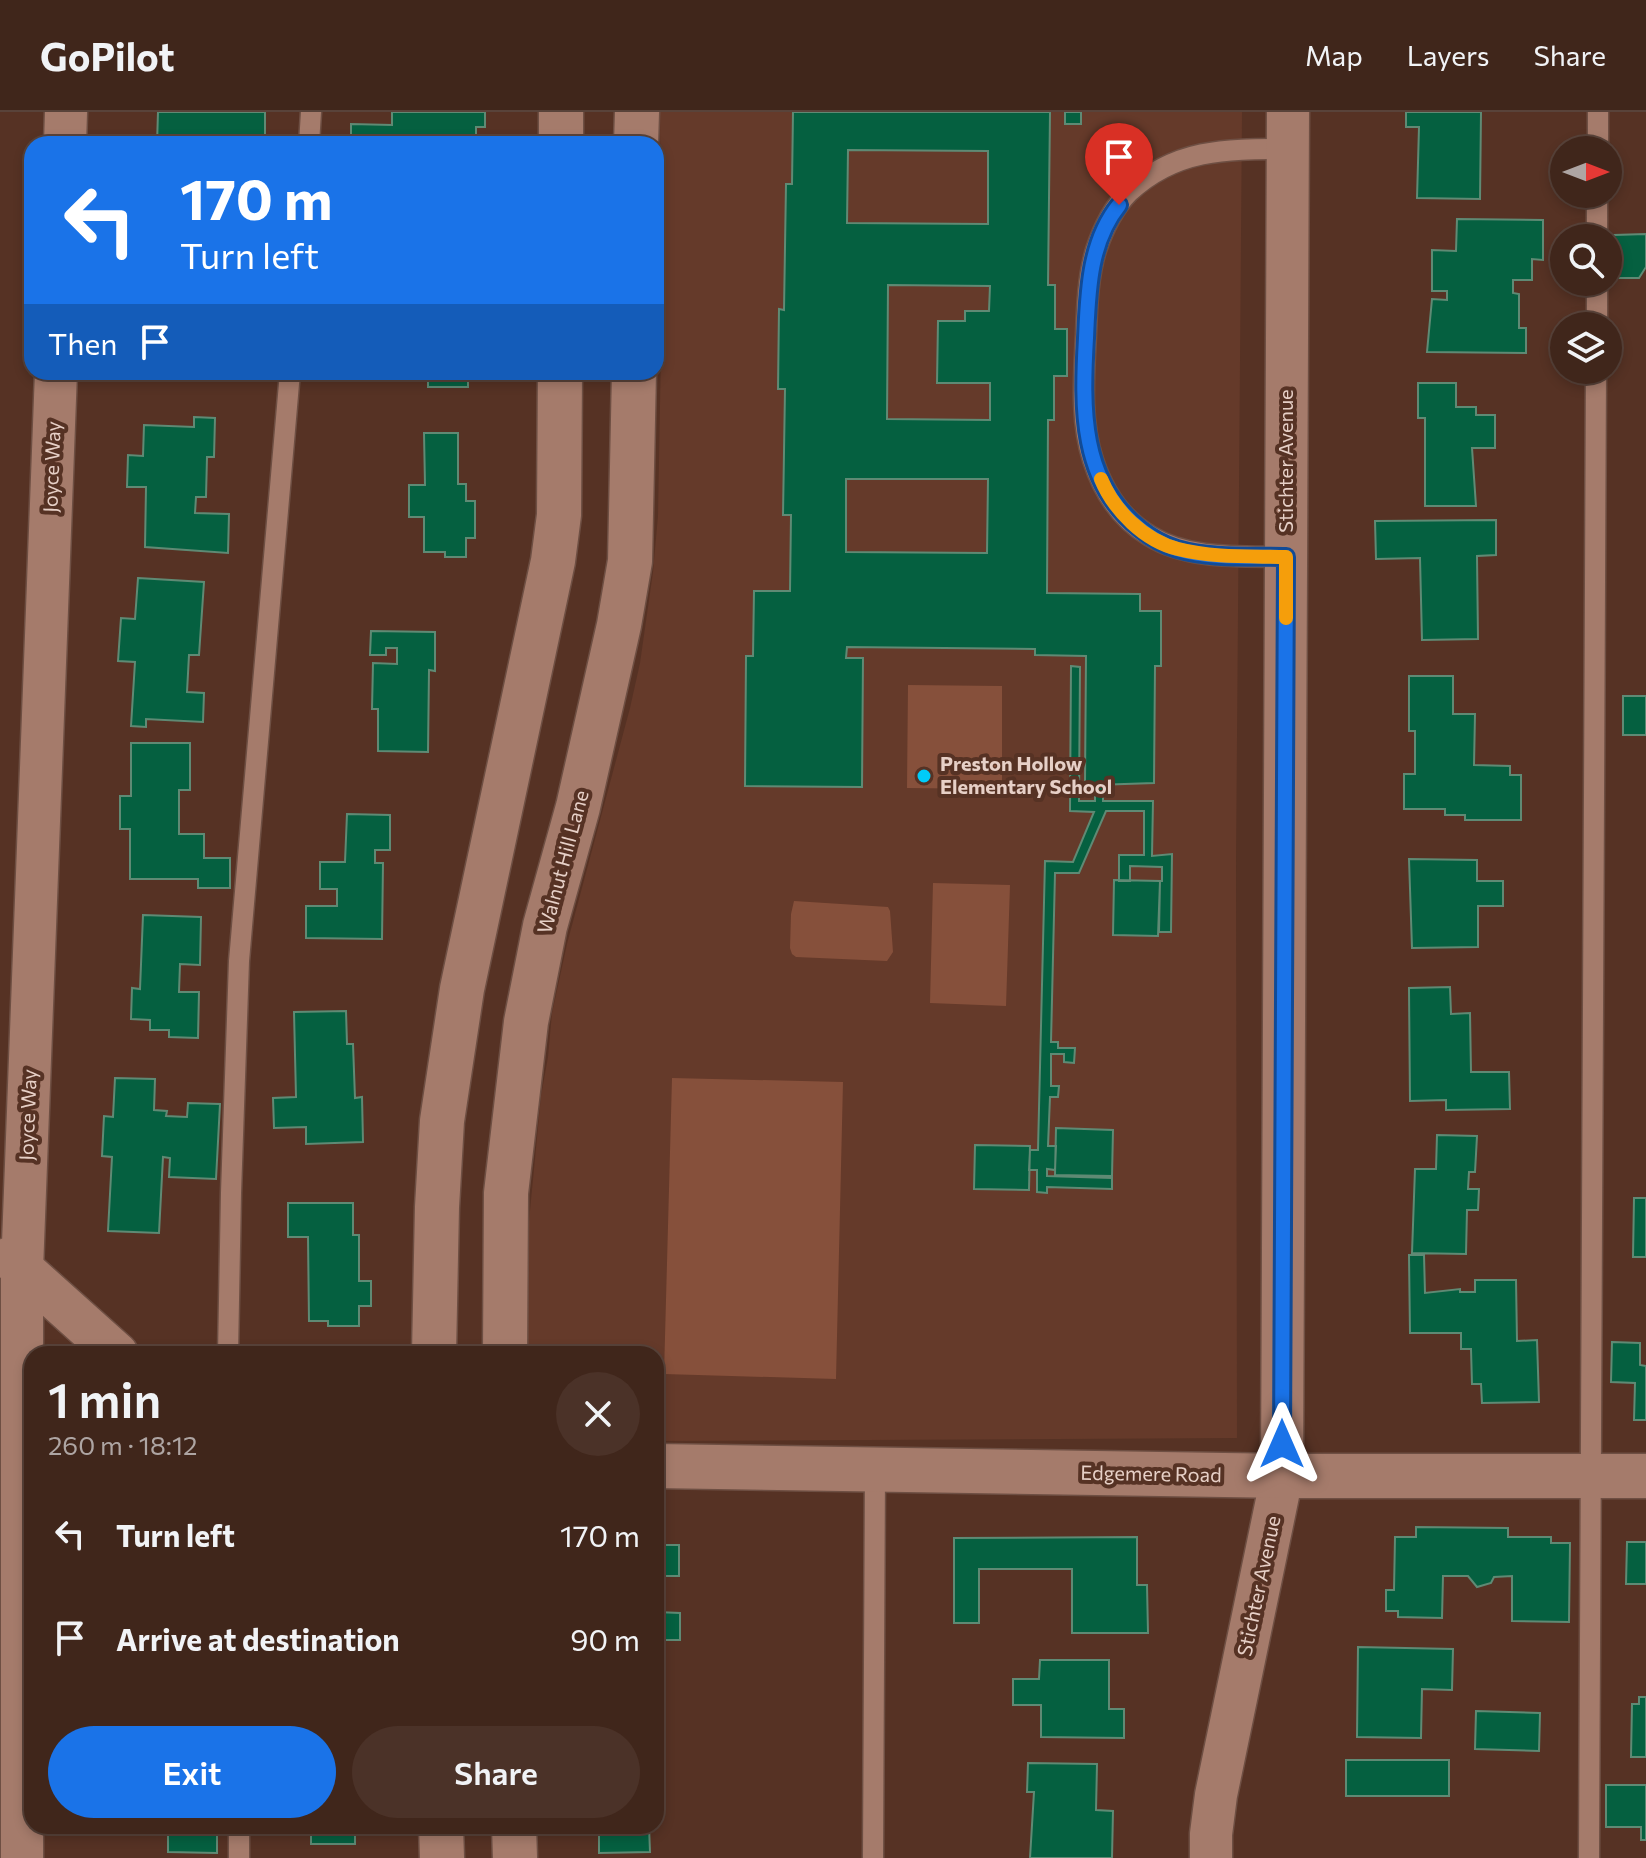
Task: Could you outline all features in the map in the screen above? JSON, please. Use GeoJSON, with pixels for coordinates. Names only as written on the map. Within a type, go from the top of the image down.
{"type":"FeatureCollection","features":[{"type":"Feature","properties":{"kind":"main road"},"geometry":{"type":"LineString","coordinates":[[561,112],[561,136]]}},
{"type":"Feature","properties":{"kind":"main road"},"geometry":{"type":"LineString","coordinates":[[636,136],[637,112]]}},
{"type":"Feature","properties":{"kind":"main road"},"geometry":{"type":"LineString","coordinates":[[434,1346],[442,1121],[462,989],[553,561],[559,515],[560,380]]}},
{"type":"Feature","properties":{"kind":"main road","name":"Walnut Hill Lane"},"geometry":{"type":"LineString","coordinates":[[505,1346],[506,1193],[526,1022],[545,926],[578,807],[619,625],[630,561],[634,380]]}},
{"type":"Feature","properties":{"kind":"main road","name":"Edgemere Road"},"geometry":{"type":"LineString","coordinates":[[664,1466],[1282,1476],[1646,1476]]}},
{"type":"Feature","properties":{"kind":"main road"},"geometry":{"type":"LineString","coordinates":[[441,1834],[442,1858]]}},
{"type":"Feature","properties":{"kind":"main road"},"geometry":{"type":"LineString","coordinates":[[514,1834],[515,1858]]}},
{"type":"Feature","properties":{"kind":"street"},"geometry":{"type":"LineString","coordinates":[[65,136],[66,112]]}},
{"type":"Feature","properties":{"kind":"street","name":"Stichter Avenue"},"geometry":{"type":"LineString","coordinates":[[1211,1858],[1216,1795],[1282,1476],[1288,130]]}},
{"type":"Feature","properties":{"kind":"street","name":"Joyce Way"},"geometry":{"type":"LineString","coordinates":[[22,1858],[11,1259],[56,380]]}},
{"type":"Feature","properties":{"kind":"street"},"geometry":{"type":"LineString","coordinates":[[11,1259],[108,1346]]}},
{"type":"Feature","properties":{"kind":"lane"},"geometry":{"type":"LineString","coordinates":[[310,136],[311,112]]}},
{"type":"Feature","properties":{"kind":"lane"},"geometry":{"type":"LineString","coordinates":[[1598,112],[1598,136]]}},
{"type":"Feature","properties":{"kind":"lane"},"geometry":{"type":"LineString","coordinates":[[1286,557],[1210,554],[1176,549],[1149,536],[1126,518],[1105,490],[1092,459],[1086,429],[1085,361],[1089,281],[1096,250],[1109,218],[1129,193],[1158,172],[1188,157],[1288,130]]}},
{"type":"Feature","properties":{"kind":"lane"},"geometry":{"type":"LineString","coordinates":[[228,1346],[239,961],[289,380]]}},
{"type":"Feature","properties":{"kind":"lane"},"geometry":{"type":"LineString","coordinates":[[1589,1858],[1596,384]]}},
{"type":"Feature","properties":{"kind":"lane"},"geometry":{"type":"LineString","coordinates":[[873,1858],[875,1469]]}},
{"type":"Feature","properties":{"kind":"lane"},"geometry":{"type":"LineString","coordinates":[[239,1834],[239,1858]]}},
{"type":"Feature","properties":{"kind":"shaded area","name":"Preston Hollow Elementary School"},"geometry":{"type":"Polygon","coordinates":[[[660,112],[1242,112],[1236,863],[1237,1438],[664,1441],[664,1346],[528,1346],[527,1249],[552,1013],[567,944],[630,708],[653,572],[658,516],[660,380],[664,380],[664,136],[660,136],[660,112]]]}},
{"type":"Feature","properties":{"kind":"shaded area"},"geometry":{"type":"Polygon","coordinates":[[[908,685],[1002,686],[1002,789],[907,788],[908,685]]]}},
{"type":"Feature","properties":{"kind":"shaded area"},"geometry":{"type":"Polygon","coordinates":[[[933,883],[1010,885],[1006,1006],[930,1003],[933,883]]]}},
{"type":"Feature","properties":{"kind":"shaded area"},"geometry":{"type":"Polygon","coordinates":[[[794,901],[888,907],[893,952],[887,961],[796,957],[790,948],[794,901]]]}},
{"type":"Feature","properties":{"kind":"shaded area"},"geometry":{"type":"Polygon","coordinates":[[[672,1078],[843,1082],[836,1379],[664,1374],[672,1078]]]}},
{"type":"Feature","properties":{"kind":"building"},"geometry":{"type":"Polygon","coordinates":[[[158,112],[265,112],[265,136],[157,136],[158,112]]]}},
{"type":"Feature","properties":{"kind":"building"},"geometry":{"type":"Polygon","coordinates":[[[392,112],[485,112],[485,127],[476,127],[476,136],[351,136],[351,124],[392,125],[392,112]]]}},
{"type":"Feature","properties":{"kind":"building"},"geometry":{"type":"Polygon","coordinates":[[[793,112],[1050,112],[1048,285],[1055,285],[1055,329],[1067,329],[1067,376],[1054,376],[1054,420],[1048,420],[1047,593],[1140,594],[1140,611],[1161,611],[1161,666],[1155,666],[1154,783],[1085,783],[1086,656],[1035,655],[1035,649],[847,647],[846,658],[863,658],[862,787],[745,786],[746,656],[753,656],[754,591],[790,591],[791,515],[783,515],[785,389],[778,389],[779,309],[784,310],[786,184],[792,184],[793,112]],[[848,150],[847,223],[988,224],[988,151],[848,150]],[[888,285],[887,419],[990,420],[990,383],[937,383],[938,321],[965,321],[965,311],[989,311],[990,286],[888,285]],[[846,479],[846,552],[987,553],[988,479],[846,479]]]}},
{"type":"Feature","properties":{"kind":"building"},"geometry":{"type":"Polygon","coordinates":[[[1065,112],[1081,112],[1081,124],[1065,124],[1065,112]]]}},
{"type":"Feature","properties":{"kind":"building"},"geometry":{"type":"Polygon","coordinates":[[[1406,112],[1481,112],[1480,199],[1417,198],[1419,127],[1406,127],[1406,112]]]}},
{"type":"Feature","properties":{"kind":"building"},"geometry":{"type":"Polygon","coordinates":[[[1457,219],[1543,220],[1543,260],[1532,259],[1532,280],[1513,280],[1513,293],[1519,294],[1519,328],[1526,328],[1526,353],[1427,352],[1432,299],[1447,300],[1447,291],[1432,291],[1432,250],[1456,251],[1457,219]]]}},
{"type":"Feature","properties":{"kind":"building"},"geometry":{"type":"Polygon","coordinates":[[[1646,234],[1646,267],[1639,278],[1622,278],[1622,235],[1646,234]]]}},
{"type":"Feature","properties":{"kind":"building"},"geometry":{"type":"Polygon","coordinates":[[[428,380],[468,380],[468,387],[428,387],[428,380]]]}},
{"type":"Feature","properties":{"kind":"building"},"geometry":{"type":"Polygon","coordinates":[[[1418,383],[1456,383],[1456,407],[1476,407],[1476,415],[1495,415],[1495,448],[1472,448],[1476,506],[1425,506],[1425,418],[1418,418],[1418,383]]]}},
{"type":"Feature","properties":{"kind":"building"},"geometry":{"type":"Polygon","coordinates":[[[194,417],[215,418],[214,457],[207,457],[206,497],[196,497],[195,513],[229,514],[228,553],[145,547],[146,487],[127,487],[128,455],[143,456],[144,425],[194,427],[194,417]]]}},
{"type":"Feature","properties":{"kind":"building"},"geometry":{"type":"Polygon","coordinates":[[[424,433],[458,433],[458,484],[466,484],[466,501],[475,501],[475,538],[466,538],[466,557],[445,557],[445,552],[424,552],[424,517],[409,517],[409,485],[425,485],[424,433]]]}},
{"type":"Feature","properties":{"kind":"building"},"geometry":{"type":"Polygon","coordinates":[[[1496,520],[1496,555],[1477,556],[1478,639],[1422,640],[1420,558],[1376,559],[1375,521],[1496,520]]]}},
{"type":"Feature","properties":{"kind":"building"},"geometry":{"type":"Polygon","coordinates":[[[138,578],[204,582],[199,655],[189,655],[187,692],[204,693],[203,722],[146,719],[146,727],[131,726],[135,662],[118,661],[121,618],[135,619],[138,578]]]}},
{"type":"Feature","properties":{"kind":"building"},"geometry":{"type":"Polygon","coordinates":[[[371,631],[435,632],[435,671],[429,670],[428,752],[378,751],[378,709],[372,709],[373,663],[397,664],[397,648],[386,648],[386,655],[370,655],[371,631]]]}},
{"type":"Feature","properties":{"kind":"building"},"geometry":{"type":"Polygon","coordinates":[[[1071,666],[1080,667],[1079,801],[1095,801],[1095,785],[1103,785],[1103,801],[1153,801],[1152,856],[1172,854],[1171,932],[1159,932],[1162,867],[1130,866],[1130,881],[1119,881],[1119,855],[1144,855],[1144,811],[1106,811],[1079,873],[1055,873],[1051,1042],[1058,1042],[1058,1048],[1075,1048],[1074,1063],[1064,1062],[1064,1054],[1051,1054],[1051,1086],[1059,1086],[1058,1097],[1050,1097],[1048,1146],[1056,1146],[1055,1170],[1047,1169],[1047,1176],[1112,1178],[1112,1189],[1047,1187],[1047,1193],[1037,1192],[1037,1170],[1029,1170],[1030,1150],[1038,1150],[1045,861],[1073,862],[1094,812],[1070,811],[1071,666]]]}},
{"type":"Feature","properties":{"kind":"building"},"geometry":{"type":"Polygon","coordinates":[[[1409,676],[1453,676],[1453,714],[1475,714],[1474,765],[1510,766],[1510,775],[1521,775],[1521,820],[1465,820],[1465,815],[1445,815],[1445,809],[1404,809],[1404,774],[1415,774],[1415,731],[1409,731],[1409,676]]]}},
{"type":"Feature","properties":{"kind":"building"},"geometry":{"type":"Polygon","coordinates":[[[1623,696],[1646,696],[1646,735],[1623,735],[1623,696]]]}},
{"type":"Feature","properties":{"kind":"building"},"geometry":{"type":"Polygon","coordinates":[[[131,743],[190,743],[190,790],[179,790],[179,834],[204,834],[204,858],[230,858],[230,888],[198,888],[198,879],[130,879],[130,829],[120,829],[120,796],[131,796],[131,743]]]}},
{"type":"Feature","properties":{"kind":"building"},"geometry":{"type":"Polygon","coordinates":[[[347,814],[390,815],[390,850],[375,850],[375,863],[383,863],[382,939],[306,938],[306,906],[337,906],[337,889],[320,889],[320,862],[345,862],[347,814]]]}},
{"type":"Feature","properties":{"kind":"building"},"geometry":{"type":"Polygon","coordinates":[[[1409,859],[1477,860],[1477,881],[1503,881],[1503,906],[1478,906],[1478,947],[1412,948],[1409,859]]]}},
{"type":"Feature","properties":{"kind":"building"},"geometry":{"type":"Polygon","coordinates":[[[1114,880],[1160,881],[1158,936],[1113,935],[1114,880]]]}},
{"type":"Feature","properties":{"kind":"building"},"geometry":{"type":"Polygon","coordinates":[[[143,915],[201,917],[200,965],[180,964],[179,992],[199,992],[198,1038],[169,1037],[169,1030],[150,1030],[150,1020],[131,1019],[132,988],[140,989],[143,915]]]}},
{"type":"Feature","properties":{"kind":"building"},"geometry":{"type":"Polygon","coordinates":[[[1450,987],[1451,1014],[1470,1013],[1471,1072],[1509,1072],[1510,1109],[1446,1110],[1446,1100],[1410,1101],[1409,988],[1450,987]]]}},
{"type":"Feature","properties":{"kind":"building"},"geometry":{"type":"Polygon","coordinates":[[[346,1011],[347,1044],[353,1044],[355,1098],[362,1097],[363,1142],[306,1144],[306,1127],[274,1128],[273,1098],[296,1097],[294,1012],[346,1011]]]}},
{"type":"Feature","properties":{"kind":"building"},"geometry":{"type":"Polygon","coordinates":[[[115,1078],[155,1079],[154,1110],[167,1111],[166,1116],[187,1117],[188,1103],[220,1104],[216,1179],[169,1177],[170,1158],[163,1157],[159,1233],[108,1231],[112,1157],[102,1156],[104,1116],[113,1117],[115,1078]]]}},
{"type":"Feature","properties":{"kind":"building"},"geometry":{"type":"Polygon","coordinates":[[[1056,1128],[1113,1130],[1112,1176],[1055,1175],[1056,1128]]]}},
{"type":"Feature","properties":{"kind":"building"},"geometry":{"type":"Polygon","coordinates":[[[1437,1135],[1477,1136],[1475,1172],[1469,1172],[1468,1189],[1479,1189],[1478,1210],[1467,1210],[1466,1254],[1412,1253],[1415,1169],[1436,1169],[1437,1135]]]}},
{"type":"Feature","properties":{"kind":"building"},"geometry":{"type":"Polygon","coordinates":[[[975,1145],[1030,1146],[1029,1190],[974,1189],[975,1145]]]}},
{"type":"Feature","properties":{"kind":"building"},"geometry":{"type":"Polygon","coordinates":[[[1634,1198],[1646,1198],[1646,1257],[1633,1257],[1634,1198]]]}},
{"type":"Feature","properties":{"kind":"building"},"geometry":{"type":"Polygon","coordinates":[[[288,1203],[353,1203],[353,1235],[359,1235],[359,1281],[371,1281],[371,1306],[359,1306],[359,1326],[328,1326],[328,1321],[309,1321],[308,1237],[288,1237],[288,1203]]]}},
{"type":"Feature","properties":{"kind":"building"},"geometry":{"type":"Polygon","coordinates":[[[1409,1255],[1424,1255],[1425,1293],[1460,1289],[1460,1292],[1475,1292],[1475,1280],[1516,1280],[1517,1341],[1537,1340],[1539,1402],[1482,1403],[1481,1384],[1472,1384],[1471,1349],[1461,1349],[1461,1333],[1410,1333],[1409,1255]]]}},
{"type":"Feature","properties":{"kind":"building"},"geometry":{"type":"Polygon","coordinates":[[[1612,1342],[1640,1343],[1640,1365],[1646,1366],[1646,1420],[1634,1420],[1635,1383],[1611,1382],[1612,1342]]]}},
{"type":"Feature","properties":{"kind":"building"},"geometry":{"type":"Polygon","coordinates":[[[1416,1527],[1508,1528],[1508,1537],[1551,1537],[1551,1543],[1570,1543],[1569,1622],[1512,1621],[1512,1576],[1494,1577],[1491,1583],[1477,1587],[1468,1576],[1443,1576],[1442,1618],[1398,1617],[1398,1611],[1386,1611],[1386,1590],[1394,1590],[1395,1537],[1416,1537],[1416,1527]]]}},
{"type":"Feature","properties":{"kind":"building"},"geometry":{"type":"Polygon","coordinates":[[[1137,1537],[1137,1585],[1147,1585],[1148,1633],[1072,1633],[1072,1569],[979,1569],[979,1623],[954,1623],[954,1538],[1137,1537]]]}},
{"type":"Feature","properties":{"kind":"building"},"geometry":{"type":"Polygon","coordinates":[[[1627,1542],[1646,1542],[1646,1584],[1626,1584],[1627,1542]]]}},
{"type":"Feature","properties":{"kind":"building"},"geometry":{"type":"Polygon","coordinates":[[[664,1545],[679,1545],[679,1576],[664,1576],[664,1545]]]}},
{"type":"Feature","properties":{"kind":"building"},"geometry":{"type":"Polygon","coordinates":[[[664,1612],[680,1613],[680,1640],[664,1640],[664,1612]]]}},
{"type":"Feature","properties":{"kind":"building"},"geometry":{"type":"Polygon","coordinates":[[[1358,1647],[1453,1649],[1452,1690],[1422,1689],[1421,1738],[1357,1737],[1358,1647]]]}},
{"type":"Feature","properties":{"kind":"building"},"geometry":{"type":"Polygon","coordinates":[[[1040,1660],[1109,1660],[1109,1709],[1124,1709],[1124,1738],[1041,1737],[1041,1705],[1013,1705],[1013,1679],[1039,1679],[1040,1660]]]}},
{"type":"Feature","properties":{"kind":"building"},"geometry":{"type":"Polygon","coordinates":[[[1639,1697],[1646,1697],[1646,1757],[1631,1757],[1632,1704],[1639,1704],[1639,1697]]]}},
{"type":"Feature","properties":{"kind":"building"},"geometry":{"type":"Polygon","coordinates":[[[1476,1711],[1540,1713],[1539,1751],[1475,1749],[1476,1711]]]}},
{"type":"Feature","properties":{"kind":"building"},"geometry":{"type":"Polygon","coordinates":[[[1346,1760],[1449,1760],[1449,1796],[1346,1796],[1346,1760]]]}},
{"type":"Feature","properties":{"kind":"building"},"geometry":{"type":"Polygon","coordinates":[[[1028,1763],[1097,1764],[1096,1810],[1113,1811],[1112,1858],[1030,1858],[1034,1792],[1027,1792],[1028,1763]]]}},
{"type":"Feature","properties":{"kind":"building"},"geometry":{"type":"Polygon","coordinates":[[[1606,1785],[1646,1785],[1646,1840],[1641,1840],[1641,1827],[1606,1827],[1606,1785]]]}},
{"type":"Feature","properties":{"kind":"building"},"geometry":{"type":"Polygon","coordinates":[[[168,1834],[217,1834],[217,1853],[168,1852],[168,1834]]]}},
{"type":"Feature","properties":{"kind":"building"},"geometry":{"type":"Polygon","coordinates":[[[311,1834],[355,1834],[355,1844],[311,1844],[311,1834]]]}},
{"type":"Feature","properties":{"kind":"building"},"geometry":{"type":"Polygon","coordinates":[[[599,1834],[649,1834],[650,1852],[599,1853],[599,1834]]]}},
{"type":"Feature","properties":{"kind":"slow traffic"},"geometry":{"type":"LineString","coordinates":[[1101,479],[1105,490],[1126,518],[1149,536],[1176,549],[1210,554],[1286,557],[1286,618]]}},
{"type":"Feature","properties":{"kind":"place","name":"Preston Hollow Elementary School"},"geometry":{"type":"Point","coordinates":[924,776]}},
{"type":"Feature","properties":{"kind":"route"},"geometry":{"type":"LineString","coordinates":[[1119,205],[1109,218],[1096,250],[1089,281],[1085,361],[1086,429],[1092,459],[1105,490],[1126,518],[1149,536],[1176,549],[1210,554],[1286,557],[1282,1444]]}}]}
